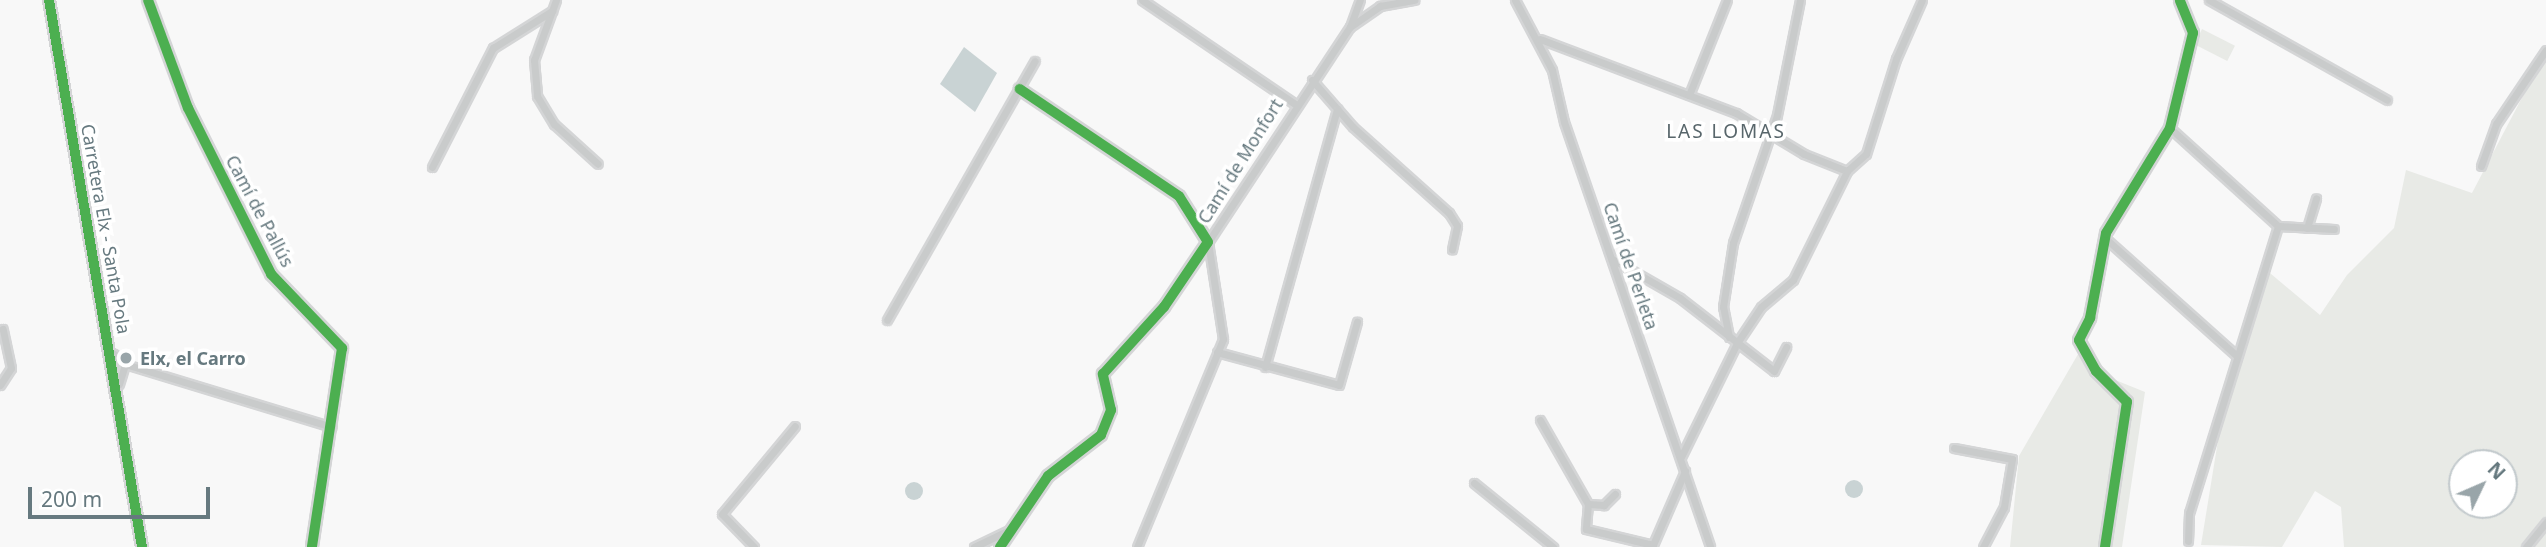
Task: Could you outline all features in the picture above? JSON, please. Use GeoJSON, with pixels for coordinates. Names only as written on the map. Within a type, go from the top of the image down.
{"type":"FeatureCollection","features":[{"type":"Feature","properties":{"kind":"street","name":"Carretera Elx - Santa Pola"},"geometry":{"type":"LineString","coordinates":[[51,0],[114,355],[144,547]]}},
{"type":"Feature","properties":{"kind":"street","name":"Carretera Elx - Santa Pola"},"geometry":{"type":"LineString","coordinates":[[51,0],[144,547]]}},
{"type":"Feature","properties":{"kind":"street","name":"Camí de Pallús"},"geometry":{"type":"LineString","coordinates":[[149,0],[188,108],[271,274],[342,348],[312,547]]}},
{"type":"Feature","properties":{"kind":"street"},"geometry":{"type":"LineString","coordinates":[[556,0],[534,60],[537,96],[554,124],[598,164]]}},
{"type":"Feature","properties":{"kind":"street"},"geometry":{"type":"LineString","coordinates":[[1142,0],[1295,104]]}},
{"type":"Feature","properties":{"kind":"street","name":"Camí de Monfort"},"geometry":{"type":"LineString","coordinates":[[1137,547],[1217,352],[1225,324],[1208,242],[1295,104],[1350,27],[1360,0]]}},
{"type":"Feature","properties":{"kind":"street"},"geometry":{"type":"LineString","coordinates":[[1350,27],[1380,6],[1414,0]]}},
{"type":"Feature","properties":{"kind":"street","name":"Camí de Perleta"},"geometry":{"type":"LineString","coordinates":[[1515,0],[1540,39],[1710,547]]}},
{"type":"Feature","properties":{"kind":"street"},"geometry":{"type":"LineString","coordinates":[[1689,95],[1727,0]]}},
{"type":"Feature","properties":{"kind":"street"},"geometry":{"type":"LineString","coordinates":[[1729,337],[1723,307],[1733,243],[1771,134],[1800,0]]}},
{"type":"Feature","properties":{"kind":"street"},"geometry":{"type":"LineString","coordinates":[[1681,457],[1737,343],[1761,307],[1793,279],[1847,171],[1873,140],[1896,59],[1922,0]]}},
{"type":"Feature","properties":{"kind":"street"},"geometry":{"type":"LineString","coordinates":[[2105,547],[2127,402],[2096,371],[2079,340],[2090,318],[2105,238],[2170,128],[2193,33],[2180,0]]}},
{"type":"Feature","properties":{"kind":"street"},"geometry":{"type":"LineString","coordinates":[[2209,0],[2387,100]]}},
{"type":"Feature","properties":{"kind":"street"},"geometry":{"type":"LineString","coordinates":[[432,167],[493,48],[552,11]]}},
{"type":"Feature","properties":{"kind":"street"},"geometry":{"type":"LineString","coordinates":[[1540,39],[1689,95],[1847,171]]}},
{"type":"Feature","properties":{"kind":"street"},"geometry":{"type":"LineString","coordinates":[[2481,166],[2496,124],[2546,50]]}},
{"type":"Feature","properties":{"kind":"street"},"geometry":{"type":"LineString","coordinates":[[887,320],[1035,61]]}},
{"type":"Feature","properties":{"kind":"street"},"geometry":{"type":"LineString","coordinates":[[1312,80],[1337,109],[1449,213],[1457,226],[1452,249]]}},
{"type":"Feature","properties":{"kind":"street"},"geometry":{"type":"LineString","coordinates":[[1000,547],[1048,476],[1101,435],[1111,410],[1104,388],[1107,366],[1164,307],[1208,242],[1179,196],[1020,89]]}},
{"type":"Feature","properties":{"kind":"street"},"geometry":{"type":"LineString","coordinates":[[1265,367],[1337,109]]}},
{"type":"Feature","properties":{"kind":"street"},"geometry":{"type":"LineString","coordinates":[[2170,128],[2278,226],[2334,229]]}},
{"type":"Feature","properties":{"kind":"street"},"geometry":{"type":"LineString","coordinates":[[2307,228],[2316,198]]}},
{"type":"Feature","properties":{"kind":"street"},"geometry":{"type":"LineString","coordinates":[[2188,541],[2189,513],[2278,226]]}},
{"type":"Feature","properties":{"kind":"street"},"geometry":{"type":"LineString","coordinates":[[2105,238],[2236,355]]}},
{"type":"Feature","properties":{"kind":"street"},"geometry":{"type":"LineString","coordinates":[[1612,259],[1680,298],[1774,371],[1786,347]]}},
{"type":"Feature","properties":{"kind":"street"},"geometry":{"type":"LineString","coordinates":[[1217,352],[1339,385],[1357,322]]}},
{"type":"Feature","properties":{"kind":"street"},"geometry":{"type":"LineString","coordinates":[[0,385],[11,368],[3,329]]}},
{"type":"Feature","properties":{"kind":"street"},"geometry":{"type":"LineString","coordinates":[[114,355],[125,364],[332,427]]}},
{"type":"Feature","properties":{"kind":"street"},"geometry":{"type":"LineString","coordinates":[[118,384],[125,364]]}},
{"type":"Feature","properties":{"kind":"street"},"geometry":{"type":"LineString","coordinates":[[1540,420],[1588,504],[1586,529],[1653,546],[1685,471]]}},
{"type":"Feature","properties":{"kind":"street"},"geometry":{"type":"LineString","coordinates":[[754,547],[723,514],[795,426]]}},
{"type":"Feature","properties":{"kind":"street"},"geometry":{"type":"LineString","coordinates":[[1954,447],[2012,458],[2004,507],[1983,547]]}},
{"type":"Feature","properties":{"kind":"street"},"geometry":{"type":"LineString","coordinates":[[1474,483],[1553,547]]}},
{"type":"Feature","properties":{"kind":"street"},"geometry":{"type":"LineString","coordinates":[[1588,504],[1604,505],[1615,494]]}},
{"type":"Feature","properties":{"kind":"street"},"geometry":{"type":"LineString","coordinates":[[2526,547],[2546,522]]}},
{"type":"Feature","properties":{"kind":"street"},"geometry":{"type":"LineString","coordinates":[[974,547],[1012,528]]}},
{"type":"Feature","properties":{"kind":"shaded area"},"geometry":{"type":"Polygon","coordinates":[[[2202,29],[2235,46],[2227,61],[2194,44],[2202,29]]]}},
{"type":"Feature","properties":{"kind":"shaded area"},"geometry":{"type":"Polygon","coordinates":[[[964,47],[997,73],[975,112],[940,84],[964,47]]]}},
{"type":"Feature","properties":{"kind":"shaded area"},"geometry":{"type":"Polygon","coordinates":[[[2546,52],[2546,547],[2344,547],[2341,507],[2315,491],[2282,547],[2201,545],[2227,385],[2264,268],[2320,315],[2347,275],[2394,228],[2406,170],[2472,193],[2546,52]]]}},
{"type":"Feature","properties":{"kind":"shaded area"},"geometry":{"type":"Polygon","coordinates":[[[2081,349],[2093,371],[2145,392],[2122,547],[2010,547],[2019,456],[2081,349]]]}},
{"type":"Feature","properties":{"kind":"shaded area"},"geometry":{"type":"Polygon","coordinates":[[[1850,480],[1858,480],[1863,489],[1861,496],[1850,498],[1845,493],[1845,485],[1850,480]]]}},
{"type":"Feature","properties":{"kind":"shaded area"},"geometry":{"type":"Polygon","coordinates":[[[914,482],[920,485],[923,491],[920,497],[914,500],[908,497],[905,491],[908,485],[914,482]]]}},
{"type":"Feature","properties":{"kind":"traffic: fast"},"geometry":{"type":"LineString","coordinates":[[49,0],[142,547]]}},
{"type":"Feature","properties":{"kind":"traffic: fast"},"geometry":{"type":"LineString","coordinates":[[148,0],[188,108],[271,274],[342,348],[312,547]]}},
{"type":"Feature","properties":{"kind":"traffic: fast"},"geometry":{"type":"LineString","coordinates":[[2105,547],[2127,402],[2096,371],[2079,340],[2090,318],[2106,233],[2170,128],[2193,33],[2180,0]]}},
{"type":"Feature","properties":{"kind":"traffic: fast"},"geometry":{"type":"LineString","coordinates":[[1000,547],[1048,476],[1101,435],[1111,410],[1103,374],[1164,307],[1208,242],[1179,196],[1020,89]]}},
{"type":"Feature","properties":{"kind":"place","name":"Elx, el Carro"},"geometry":{"type":"Point","coordinates":[126,358]}},
{"type":"Feature","properties":{"kind":"district","name":"LAS LOMAS"},"geometry":{"type":"Point","coordinates":[1726,132]}}]}
